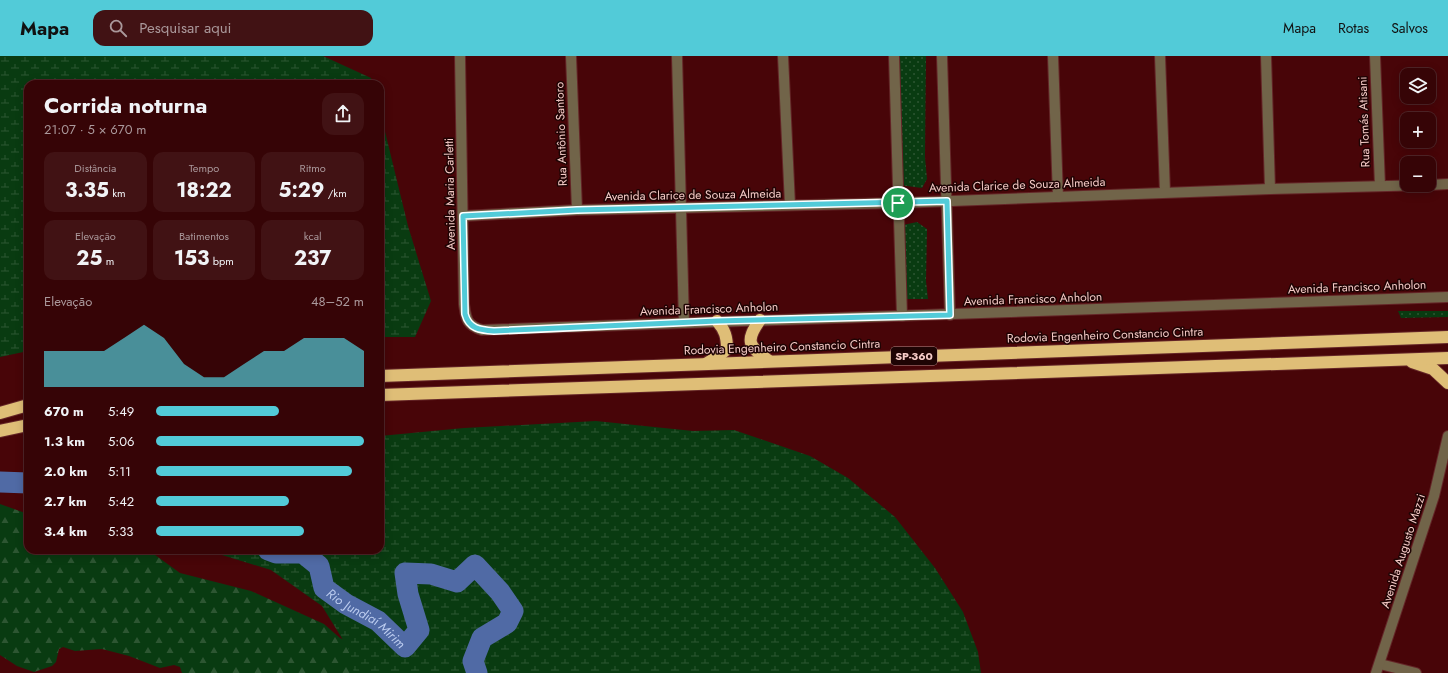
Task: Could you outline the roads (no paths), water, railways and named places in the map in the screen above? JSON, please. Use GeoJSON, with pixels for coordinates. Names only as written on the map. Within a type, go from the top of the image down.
{"type":"FeatureCollection","features":[{"type":"Feature","properties":{"kind":"highway"},"geometry":{"type":"LineString","coordinates":[[760,320],[753,331],[750,340],[753,348],[769,361]]}},
{"type":"Feature","properties":{"kind":"highway"},"geometry":{"type":"LineString","coordinates":[[705,364],[727,349],[726,333],[717,321]]}},
{"type":"Feature","properties":{"kind":"highway","name":"Rodovia Engenheiro Constancio Cintra"},"geometry":{"type":"LineString","coordinates":[[384,376],[1448,337]]}},
{"type":"Feature","properties":{"kind":"highway","name":"SP-360"},"geometry":{"type":"LineString","coordinates":[[384,395],[1448,358]]}},
{"type":"Feature","properties":{"kind":"highway"},"geometry":{"type":"LineString","coordinates":[[1401,359],[1420,364],[1433,370],[1448,383]]}},
{"type":"Feature","properties":{"kind":"highway"},"geometry":{"type":"LineString","coordinates":[[0,413],[24,406]]}},
{"type":"Feature","properties":{"kind":"highway"},"geometry":{"type":"LineString","coordinates":[[0,431],[24,426]]}},
{"type":"Feature","properties":{"kind":"street","name":"Avenida Maria Carletti"},"geometry":{"type":"LineString","coordinates":[[460,56],[464,304],[467,320],[475,328]]}},
{"type":"Feature","properties":{"kind":"street","name":"Rua Antônio Santoro"},"geometry":{"type":"LineString","coordinates":[[571,56],[577,210]]}},
{"type":"Feature","properties":{"kind":"street"},"geometry":{"type":"LineString","coordinates":[[677,56],[684,323]]}},
{"type":"Feature","properties":{"kind":"street"},"geometry":{"type":"LineString","coordinates":[[783,56],[790,205]]}},
{"type":"Feature","properties":{"kind":"street"},"geometry":{"type":"LineString","coordinates":[[894,56],[902,316]]}},
{"type":"Feature","properties":{"kind":"street"},"geometry":{"type":"LineString","coordinates":[[942,56],[950,315]]}},
{"type":"Feature","properties":{"kind":"street"},"geometry":{"type":"LineString","coordinates":[[1054,56],[1058,197]]}},
{"type":"Feature","properties":{"kind":"street"},"geometry":{"type":"LineString","coordinates":[[1160,56],[1165,192]]}},
{"type":"Feature","properties":{"kind":"street"},"geometry":{"type":"LineString","coordinates":[[1266,56],[1270,189]]}},
{"type":"Feature","properties":{"kind":"street","name":"Rua Tomás Atisani"},"geometry":{"type":"LineString","coordinates":[[1375,56],[1380,186]]}},
{"type":"Feature","properties":{"kind":"street","name":"Avenida Clarice de Souza Almeida"},"geometry":{"type":"LineString","coordinates":[[1436,185],[1448,184]]}},
{"type":"Feature","properties":{"kind":"street","name":"Avenida Clarice de Souza Almeida"},"geometry":{"type":"LineString","coordinates":[[463,216],[577,210],[898,203],[1165,192],[1400,186]]}},
{"type":"Feature","properties":{"kind":"street","name":"Avenida Francisco Anholon"},"geometry":{"type":"LineString","coordinates":[[475,328],[494,331],[717,321],[950,315],[1448,297]]}},
{"type":"Feature","properties":{"kind":"street","name":"Avenida Augusto Mazzi"},"geometry":{"type":"LineString","coordinates":[[1378,669],[1434,496],[1448,436]]}},
{"type":"Feature","properties":{"kind":"street"},"geometry":{"type":"LineString","coordinates":[[1378,669],[1416,673]]}},
{"type":"Feature","properties":{"kind":"waterway","name":"Rio Jundiaí Mirim"},"geometry":{"type":"LineString","coordinates":[[0,482],[24,483]]}},
{"type":"Feature","properties":{"kind":"waterway","name":"Rio Jundiaí Mirim"},"geometry":{"type":"LineString","coordinates":[[304,554],[319,566],[324,588],[346,604],[378,621],[405,647],[419,630],[408,594],[405,573],[431,574],[457,582],[475,565],[500,592],[513,611],[507,623],[482,638],[473,661],[477,673]]}}]}
